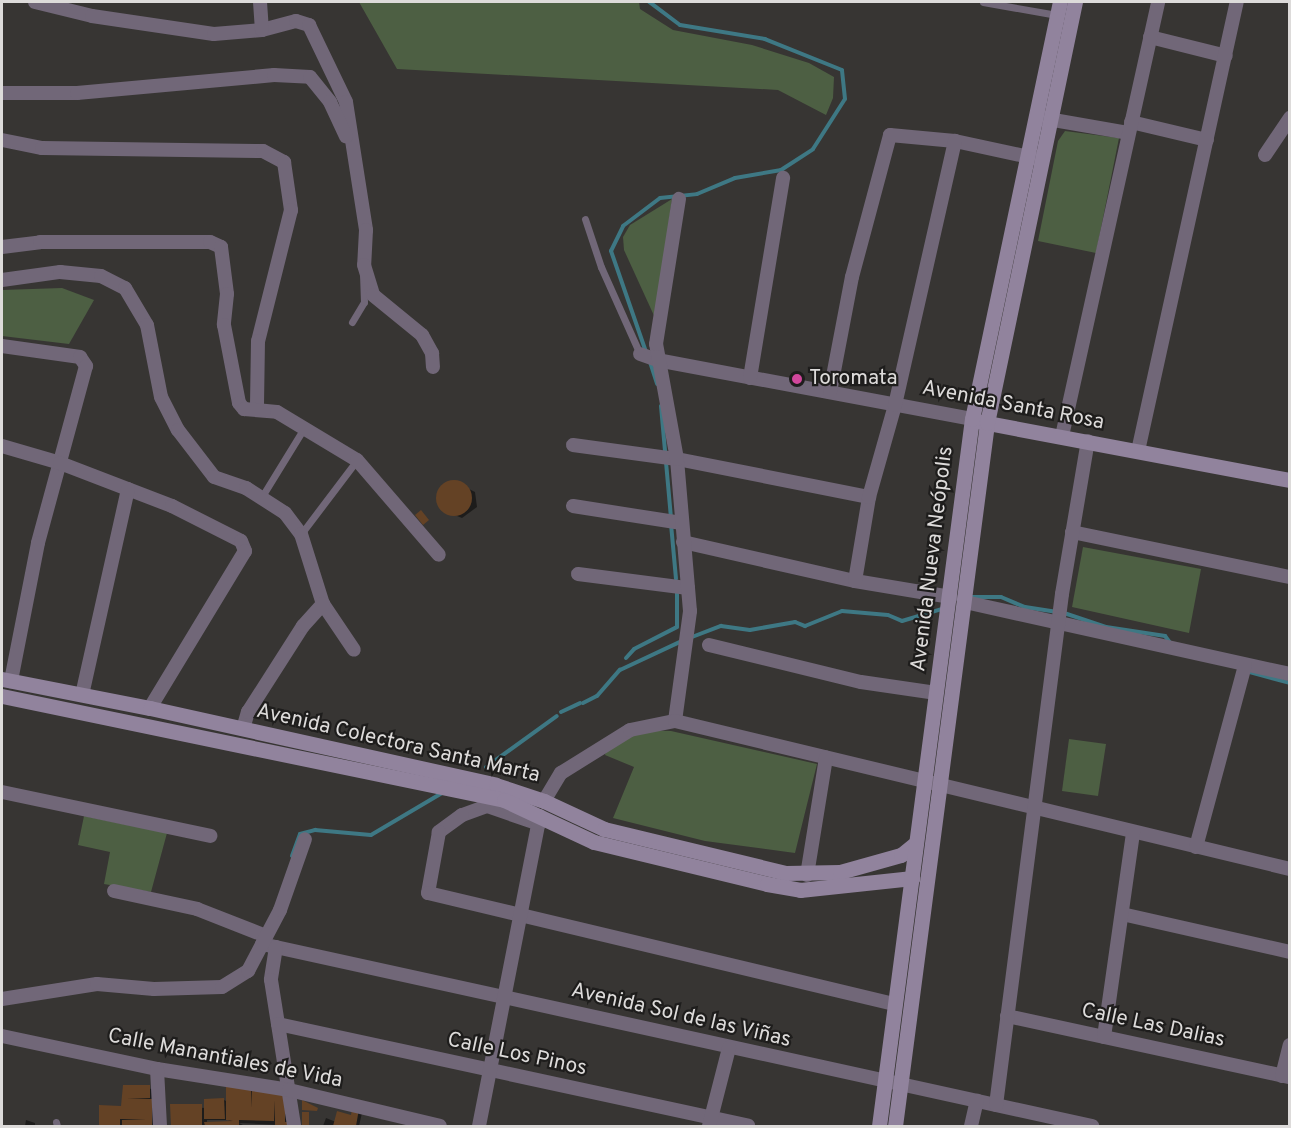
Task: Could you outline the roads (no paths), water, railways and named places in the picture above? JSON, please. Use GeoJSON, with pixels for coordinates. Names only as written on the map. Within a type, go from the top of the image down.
{"type":"FeatureCollection","features":[{"type":"Feature","properties":{"kind":"street"},"geometry":{"type":"LineString","coordinates":[[35,2],[186,31],[214,34],[262,30],[296,21],[309,25],[346,102],[366,230],[364,265],[373,296],[422,335],[432,353],[433,367]]}},
{"type":"Feature","properties":{"kind":"street"},"geometry":{"type":"LineString","coordinates":[[260,2],[262,30]]}},
{"type":"Feature","properties":{"kind":"street","name":"Avenida Nueva Neópolis"},"geometry":{"type":"LineString","coordinates":[[1048,97],[1075,2]]}},
{"type":"Feature","properties":{"kind":"street"},"geometry":{"type":"LineString","coordinates":[[1062,436],[1158,2]]}},
{"type":"Feature","properties":{"kind":"street"},"geometry":{"type":"LineString","coordinates":[[1138,451],[1237,2]]}},
{"type":"Feature","properties":{"kind":"street","name":"Avenida Nueva Neópolis"},"geometry":{"type":"LineString","coordinates":[[879,1126],[893,1082],[938,785],[979,421],[1044,118],[1058,8]]}},
{"type":"Feature","properties":{"kind":"street"},"geometry":{"type":"LineString","coordinates":[[1150,37],[1226,56]]}},
{"type":"Feature","properties":{"kind":"street"},"geometry":{"type":"LineString","coordinates":[[2,93],[77,93],[274,75],[310,77],[330,102],[353,152]]}},
{"type":"Feature","properties":{"kind":"street"},"geometry":{"type":"LineString","coordinates":[[1044,118],[1207,140]]}},
{"type":"Feature","properties":{"kind":"street"},"geometry":{"type":"LineString","coordinates":[[1264,155],[1290,118]]}},
{"type":"Feature","properties":{"kind":"street"},"geometry":{"type":"LineString","coordinates":[[830,393],[852,277],[890,135],[955,141],[1036,158]]}},
{"type":"Feature","properties":{"kind":"street"},"geometry":{"type":"LineString","coordinates":[[2,140],[42,148],[263,151],[284,162],[291,210],[258,341],[257,408]]}},
{"type":"Feature","properties":{"kind":"street"},"geometry":{"type":"LineString","coordinates":[[855,581],[869,497],[895,405],[955,141]]}},
{"type":"Feature","properties":{"kind":"street"},"geometry":{"type":"LineString","coordinates":[[750,378],[783,178]]}},
{"type":"Feature","properties":{"kind":"street"},"geometry":{"type":"LineString","coordinates":[[675,721],[690,611],[677,459],[657,360],[679,199]]}},
{"type":"Feature","properties":{"kind":"street"},"geometry":{"type":"LineString","coordinates":[[2,247],[40,242],[210,242],[221,247],[227,294],[224,325],[239,403],[244,409],[277,411],[305,426],[357,460],[439,555]]}},
{"type":"Feature","properties":{"kind":"street"},"geometry":{"type":"LineString","coordinates":[[2,280],[60,272],[101,276],[125,288],[147,325],[161,397],[178,430],[214,477],[261,498],[285,513],[301,534],[323,604],[354,650]]}},
{"type":"Feature","properties":{"kind":"street"},"geometry":{"type":"LineString","coordinates":[[2,346],[80,357],[84,361],[6,680]]}},
{"type":"Feature","properties":{"kind":"street","name":"Avenida Santa Rosa"},"geometry":{"type":"LineString","coordinates":[[640,354],[657,360],[1290,480]]}},
{"type":"Feature","properties":{"kind":"street"},"geometry":{"type":"LineString","coordinates":[[996,1105],[1058,621],[1088,441]]}},
{"type":"Feature","properties":{"kind":"street"},"geometry":{"type":"LineString","coordinates":[[573,445],[677,459],[869,497]]}},
{"type":"Feature","properties":{"kind":"street"},"geometry":{"type":"LineString","coordinates":[[2,446],[60,463],[234,534],[245,551],[150,708]]}},
{"type":"Feature","properties":{"kind":"street"},"geometry":{"type":"LineString","coordinates":[[82,695],[128,489]]}},
{"type":"Feature","properties":{"kind":"street"},"geometry":{"type":"LineString","coordinates":[[573,506],[682,524]]}},
{"type":"Feature","properties":{"kind":"street"},"geometry":{"type":"LineString","coordinates":[[1072,532],[1290,577]]}},
{"type":"Feature","properties":{"kind":"street"},"geometry":{"type":"LineString","coordinates":[[683,542],[855,581],[958,599],[1245,666],[1290,674]]}},
{"type":"Feature","properties":{"kind":"street"},"geometry":{"type":"LineString","coordinates":[[578,574],[688,588]]}},
{"type":"Feature","properties":{"kind":"street","name":"Avenida Nueva Neópolis"},"geometry":{"type":"LineString","coordinates":[[895,1126],[893,1082],[895,1004],[936,693],[958,599]]}},
{"type":"Feature","properties":{"kind":"street"},"geometry":{"type":"LineString","coordinates":[[243,729],[248,712],[303,626],[323,604]]}},
{"type":"Feature","properties":{"kind":"street"},"geometry":{"type":"LineString","coordinates":[[709,645],[861,682],[936,693]]}},
{"type":"Feature","properties":{"kind":"street"},"geometry":{"type":"LineString","coordinates":[[1196,847],[1245,666]]}},
{"type":"Feature","properties":{"kind":"street","name":"Avenida Colectora Santa Marta"},"geometry":{"type":"LineString","coordinates":[[6,680],[150,708],[496,785],[594,842],[767,884],[800,890],[912,878]]}},
{"type":"Feature","properties":{"kind":"street","name":"Avenida Colectora Santa Marta"},"geometry":{"type":"LineString","coordinates":[[2,696],[504,800],[541,813],[624,835],[807,875],[840,872],[885,860],[916,843]]}},
{"type":"Feature","properties":{"kind":"street"},"geometry":{"type":"LineString","coordinates":[[479,1126],[541,813],[561,773],[630,730],[675,721],[1196,847],[1289,866]]}},
{"type":"Feature","properties":{"kind":"street"},"geometry":{"type":"LineString","coordinates":[[807,875],[826,758]]}},
{"type":"Feature","properties":{"kind":"street"},"geometry":{"type":"LineString","coordinates":[[2,792],[210,836]]}},
{"type":"Feature","properties":{"kind":"street"},"geometry":{"type":"LineString","coordinates":[[541,813],[487,806],[462,815],[439,832],[427,891],[431,897],[895,1004]]}},
{"type":"Feature","properties":{"kind":"street"},"geometry":{"type":"LineString","coordinates":[[1104,1037],[1133,832]]}},
{"type":"Feature","properties":{"kind":"street"},"geometry":{"type":"LineString","coordinates":[[2,999],[97,984],[154,989],[222,987],[248,970],[268,942],[305,839]]}},
{"type":"Feature","properties":{"kind":"street","name":"Avenida Sol de las Viñas"},"geometry":{"type":"LineString","coordinates":[[114,891],[196,909],[268,942],[729,1048],[996,1105],[1048,1122],[1092,1126]]}},
{"type":"Feature","properties":{"kind":"street"},"geometry":{"type":"LineString","coordinates":[[1122,914],[1290,952]]}},
{"type":"Feature","properties":{"kind":"street"},"geometry":{"type":"LineString","coordinates":[[268,942],[271,980],[294,1126]]}},
{"type":"Feature","properties":{"kind":"street","name":"Calle Las Dalias"},"geometry":{"type":"LineString","coordinates":[[1007,1016],[1286,1077]]}},
{"type":"Feature","properties":{"kind":"street","name":"Calle Los Pinos"},"geometry":{"type":"LineString","coordinates":[[278,1024],[490,1070],[710,1122],[748,1126]]}},
{"type":"Feature","properties":{"kind":"street","name":"Calle Manantiales de Vida"},"geometry":{"type":"LineString","coordinates":[[2,1036],[157,1069],[289,1089],[440,1126]]}},
{"type":"Feature","properties":{"kind":"street"},"geometry":{"type":"LineString","coordinates":[[1286,1077],[1290,1045]]}},
{"type":"Feature","properties":{"kind":"street"},"geometry":{"type":"LineString","coordinates":[[710,1122],[729,1048]]}},
{"type":"Feature","properties":{"kind":"street"},"geometry":{"type":"LineString","coordinates":[[157,1069],[160,1126]]}},
{"type":"Feature","properties":{"kind":"street"},"geometry":{"type":"LineString","coordinates":[[971,1126],[977,1101]]}},
{"type":"Feature","properties":{"kind":"lane"},"geometry":{"type":"LineString","coordinates":[[983,2],[1058,8]]}},
{"type":"Feature","properties":{"kind":"lane"},"geometry":{"type":"LineString","coordinates":[[585,219],[601,267],[640,354]]}},
{"type":"Feature","properties":{"kind":"lane"},"geometry":{"type":"LineString","coordinates":[[352,322],[364,302],[364,265]]}},
{"type":"Feature","properties":{"kind":"lane"},"geometry":{"type":"LineString","coordinates":[[261,498],[305,426]]}},
{"type":"Feature","properties":{"kind":"lane"},"geometry":{"type":"LineString","coordinates":[[301,534],[357,460]]}},
{"type":"Feature","properties":{"kind":"waterway"},"geometry":{"type":"LineString","coordinates":[[646,352],[611,251],[623,226],[660,198],[697,194],[735,178],[781,170],[813,149],[845,99],[842,70],[765,39],[680,25],[649,2]]}},
{"type":"Feature","properties":{"kind":"waterway"},"geometry":{"type":"LineString","coordinates":[[650,362],[657,384]]}},
{"type":"Feature","properties":{"kind":"waterway"},"geometry":{"type":"LineString","coordinates":[[661,406],[671,517]]}},
{"type":"Feature","properties":{"kind":"waterway"},"geometry":{"type":"LineString","coordinates":[[671,524],[676,579]]}},
{"type":"Feature","properties":{"kind":"waterway"},"geometry":{"type":"LineString","coordinates":[[626,658],[634,649],[677,627],[677,589]]}},
{"type":"Feature","properties":{"kind":"waterway"},"geometry":{"type":"LineString","coordinates":[[971,597],[1001,597],[1025,607],[1056,612]]}},
{"type":"Feature","properties":{"kind":"waterway"},"geometry":{"type":"LineString","coordinates":[[692,637],[721,626],[750,630],[795,622],[805,626],[842,611],[888,615],[902,621],[942,609]]}},
{"type":"Feature","properties":{"kind":"waterway"},"geometry":{"type":"LineString","coordinates":[[1064,613],[1106,627],[1165,636],[1171,644]]}},
{"type":"Feature","properties":{"kind":"waterway"},"geometry":{"type":"LineString","coordinates":[[583,703],[597,696],[620,670],[682,641]]}},
{"type":"Feature","properties":{"kind":"waterway"},"geometry":{"type":"LineString","coordinates":[[1246,671],[1290,683]]}},
{"type":"Feature","properties":{"kind":"waterway"},"geometry":{"type":"LineString","coordinates":[[561,712],[580,703]]}},
{"type":"Feature","properties":{"kind":"waterway"},"geometry":{"type":"LineString","coordinates":[[486,767],[557,716]]}},
{"type":"Feature","properties":{"kind":"waterway"},"geometry":{"type":"LineString","coordinates":[[292,856],[300,834],[315,830],[371,835],[442,793]]}},
{"type":"Feature","properties":{"kind":"place","name":"Toromata"},"geometry":{"type":"Point","coordinates":[797,379]}}]}
